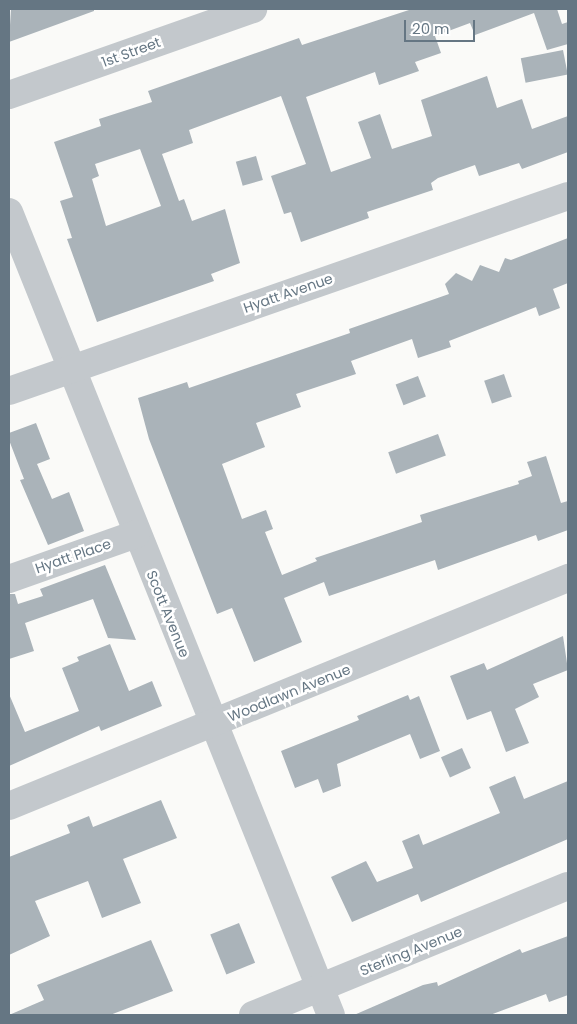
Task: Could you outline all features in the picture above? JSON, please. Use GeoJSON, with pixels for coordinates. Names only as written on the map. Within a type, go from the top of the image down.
{"type":"FeatureCollection","features":[{"type":"Feature","properties":{"kind":"street","name":"1st Street"},"geometry":{"type":"LineString","coordinates":[[9,96],[253,9]]}},
{"type":"Feature","properties":{"kind":"street","name":"Hyatt Avenue"},"geometry":{"type":"LineString","coordinates":[[9,391],[568,196]]}},
{"type":"Feature","properties":{"kind":"street","name":"Scott Avenue"},"geometry":{"type":"LineString","coordinates":[[9,212],[136,534],[330,1015]]}},
{"type":"Feature","properties":{"kind":"street","name":"Hyatt Place"},"geometry":{"type":"LineString","coordinates":[[9,579],[136,534]]}},
{"type":"Feature","properties":{"kind":"street","name":"Woodlawn Avenue"},"geometry":{"type":"LineString","coordinates":[[9,806],[568,578]]}},
{"type":"Feature","properties":{"kind":"street","name":"Sterling Avenue"},"geometry":{"type":"LineString","coordinates":[[253,1015],[568,886]]}},
{"type":"Feature","properties":{"kind":"building"},"geometry":{"type":"Polygon","coordinates":[[[11,9],[94,9],[94,11],[9,42],[11,9]]]}},
{"type":"Feature","properties":{"kind":"building"},"geometry":{"type":"Polygon","coordinates":[[[412,9],[557,9],[562,24],[568,22],[568,44],[547,50],[534,13],[475,35],[470,23],[435,36],[441,53],[415,62],[419,71],[379,85],[375,72],[306,97],[331,172],[371,158],[358,122],[380,114],[392,149],[432,136],[421,100],[487,76],[497,108],[522,99],[532,129],[568,116],[568,152],[522,169],[519,163],[479,176],[475,165],[438,178],[431,183],[433,190],[367,212],[369,218],[301,242],[291,212],[284,214],[271,176],[306,164],[281,96],[189,130],[193,143],[162,154],[179,201],[184,199],[192,221],[225,209],[240,263],[211,274],[214,281],[97,322],[67,239],[72,238],[60,201],[73,197],[54,142],[101,126],[99,119],[152,102],[148,91],[299,38],[302,45],[412,9]],[[140,149],[95,164],[99,176],[92,179],[106,226],[161,206],[140,149]]]}},
{"type":"Feature","properties":{"kind":"building"},"geometry":{"type":"Polygon","coordinates":[[[563,50],[568,75],[526,83],[521,58],[563,50]]]}},
{"type":"Feature","properties":{"kind":"building"},"geometry":{"type":"Polygon","coordinates":[[[256,156],[263,180],[243,186],[236,162],[256,156]]]}},
{"type":"Feature","properties":{"kind":"building"},"geometry":{"type":"Polygon","coordinates":[[[568,238],[568,283],[553,289],[560,308],[539,316],[536,307],[449,341],[451,347],[418,358],[412,339],[351,361],[356,374],[296,394],[301,407],[256,423],[265,447],[222,464],[242,519],[266,510],[273,529],[265,532],[282,575],[317,561],[315,558],[422,522],[420,515],[519,484],[518,481],[532,476],[527,462],[546,456],[561,503],[568,501],[568,530],[538,541],[536,535],[438,570],[435,560],[329,596],[324,582],[284,598],[302,642],[254,662],[232,608],[217,614],[149,439],[138,398],[187,382],[189,388],[350,333],[349,329],[449,294],[445,284],[456,273],[472,281],[480,265],[499,272],[505,258],[511,260],[568,238]]]}},
{"type":"Feature","properties":{"kind":"building"},"geometry":{"type":"Polygon","coordinates":[[[504,374],[512,397],[492,404],[484,381],[504,374]]]}},
{"type":"Feature","properties":{"kind":"building"},"geometry":{"type":"Polygon","coordinates":[[[418,376],[426,397],[403,405],[396,385],[418,376]]]}},
{"type":"Feature","properties":{"kind":"building"},"geometry":{"type":"Polygon","coordinates":[[[36,423],[50,459],[37,464],[52,499],[69,492],[84,531],[48,545],[20,480],[24,479],[9,440],[9,433],[36,423]]]}},
{"type":"Feature","properties":{"kind":"building"},"geometry":{"type":"Polygon","coordinates":[[[438,434],[446,456],[396,474],[388,452],[438,434]]]}},
{"type":"Feature","properties":{"kind":"building"},"geometry":{"type":"Polygon","coordinates":[[[105,565],[136,640],[108,638],[93,599],[25,623],[34,651],[9,659],[9,594],[15,594],[18,604],[43,596],[40,589],[105,565]]]}},
{"type":"Feature","properties":{"kind":"building"},"geometry":{"type":"Polygon","coordinates":[[[563,636],[568,670],[533,684],[539,697],[515,709],[529,743],[506,752],[491,711],[467,720],[450,676],[484,663],[487,670],[563,636]]]}},
{"type":"Feature","properties":{"kind":"building"},"geometry":{"type":"Polygon","coordinates":[[[110,644],[129,691],[152,681],[162,706],[101,731],[99,726],[9,766],[9,694],[25,732],[79,711],[62,668],[79,661],[77,657],[110,644]]]}},
{"type":"Feature","properties":{"kind":"building"},"geometry":{"type":"Polygon","coordinates":[[[408,695],[410,700],[419,696],[440,751],[420,759],[410,734],[337,764],[341,786],[323,793],[318,779],[295,788],[281,751],[359,720],[357,716],[408,695]]]}},
{"type":"Feature","properties":{"kind":"building"},"geometry":{"type":"Polygon","coordinates":[[[462,748],[471,768],[450,777],[441,757],[462,748]]]}},
{"type":"Feature","properties":{"kind":"building"},"geometry":{"type":"Polygon","coordinates":[[[515,776],[524,799],[568,781],[568,839],[421,902],[418,894],[352,922],[331,877],[366,861],[377,882],[413,868],[402,841],[419,834],[423,845],[500,813],[489,787],[515,776]]]}},
{"type":"Feature","properties":{"kind":"building"},"geometry":{"type":"Polygon","coordinates":[[[161,800],[177,838],[123,859],[141,903],[102,918],[88,881],[35,901],[50,936],[9,955],[9,857],[70,833],[67,825],[89,816],[93,827],[161,800]]]}},
{"type":"Feature","properties":{"kind":"building"},"geometry":{"type":"Polygon","coordinates":[[[239,923],[255,963],[226,974],[210,935],[239,923]]]}},
{"type":"Feature","properties":{"kind":"building"},"geometry":{"type":"Polygon","coordinates":[[[568,936],[568,995],[549,1002],[546,994],[490,1015],[354,1015],[423,985],[437,982],[438,986],[520,949],[522,953],[568,936]]]}},
{"type":"Feature","properties":{"kind":"building"},"geometry":{"type":"Polygon","coordinates":[[[151,940],[173,991],[110,1015],[9,1015],[44,1000],[37,985],[151,940]]]}}]}
